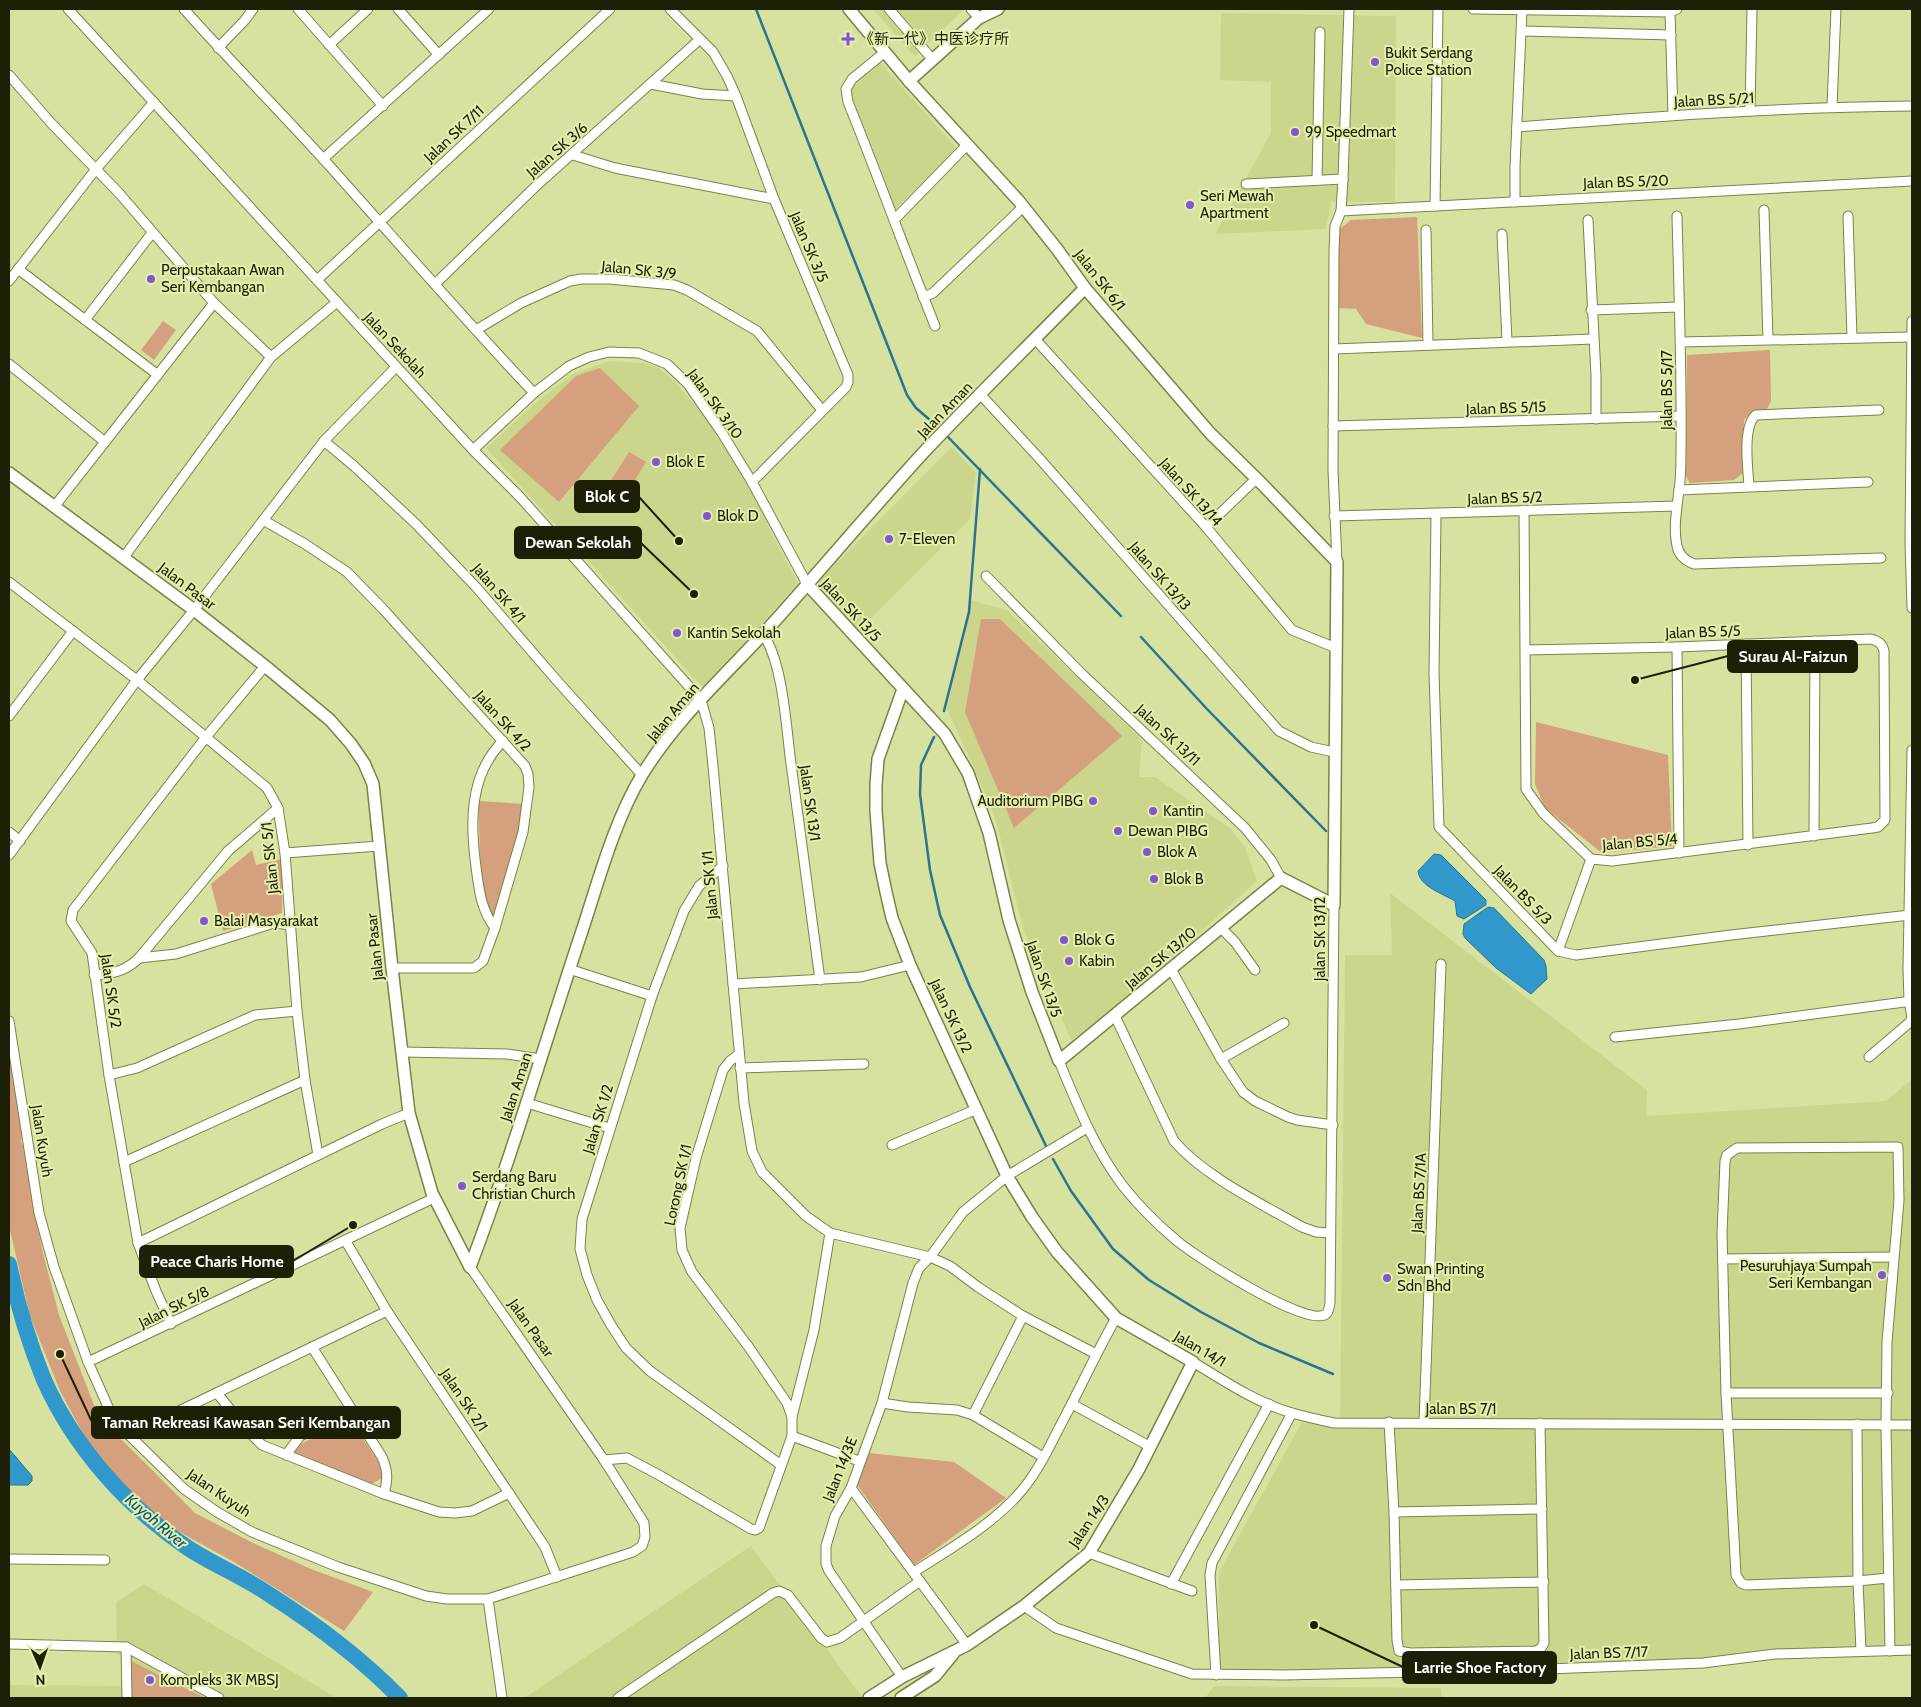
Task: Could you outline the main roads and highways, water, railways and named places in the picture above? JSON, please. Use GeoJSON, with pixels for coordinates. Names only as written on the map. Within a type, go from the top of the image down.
{"type":"FeatureCollection","features":[{"type":"Feature","properties":{"kind":"water"},"geometry":{"type":"Polygon","coordinates":[[[1434,854],[1441,855],[1486,900],[1486,905],[1464,919],[1457,916],[1455,901],[1432,889],[1419,876],[1418,871],[1434,854]]]}},
{"type":"Feature","properties":{"kind":"water"},"geometry":{"type":"Polygon","coordinates":[[[1488,907],[1494,908],[1544,960],[1547,979],[1531,994],[1496,968],[1463,934],[1464,924],[1488,907]]]}},
{"type":"Feature","properties":{"kind":"water"},"geometry":{"type":"Polygon","coordinates":[[[9,1449],[32,1476],[32,1481],[28,1485],[9,1485],[9,1449]]]}},
{"type":"Feature","properties":{"kind":"waterway"},"geometry":{"type":"LineString","coordinates":[[756,9],[907,395],[916,408],[937,426]]}},
{"type":"Feature","properties":{"kind":"waterway"},"geometry":{"type":"LineString","coordinates":[[947,436],[1121,616]]}},
{"type":"Feature","properties":{"kind":"waterway"},"geometry":{"type":"LineString","coordinates":[[944,711],[969,612],[980,469]]}},
{"type":"Feature","properties":{"kind":"waterway"},"geometry":{"type":"LineString","coordinates":[[1141,637],[1206,708],[1326,831]]}},
{"type":"Feature","properties":{"kind":"waterway"},"geometry":{"type":"LineString","coordinates":[[934,737],[921,765],[920,794],[930,870],[940,915],[970,987],[1046,1146]]}},
{"type":"Feature","properties":{"kind":"waterway"},"geometry":{"type":"LineString","coordinates":[[1053,1159],[1071,1191],[1113,1249],[1149,1280],[1201,1312],[1259,1343],[1333,1374]]}},
{"type":"Feature","properties":{"kind":"waterway","name":"Kuyoh River"},"geometry":{"type":"LineString","coordinates":[[9,1264],[24,1323],[44,1380],[56,1405],[71,1429],[104,1474],[144,1514],[166,1532],[188,1548],[260,1589],[305,1618],[354,1656],[400,1698]]}},
{"type":"Feature","properties":{"kind":"place","name":"《新一代》中医诊疗所"},"geometry":{"type":"Point","coordinates":[848,39]}},
{"type":"Feature","properties":{"kind":"place","name":"Bukit Serdang Police Station"},"geometry":{"type":"Point","coordinates":[1375,62]}},
{"type":"Feature","properties":{"kind":"place","name":"99 Speedmart"},"geometry":{"type":"Point","coordinates":[1295,132]}},
{"type":"Feature","properties":{"kind":"place","name":"Seri Mewah Apartment"},"geometry":{"type":"Point","coordinates":[1190,205]}},
{"type":"Feature","properties":{"kind":"place","name":"Perpustakaan Awan Seri Kembangan"},"geometry":{"type":"Point","coordinates":[151,279]}},
{"type":"Feature","properties":{"kind":"place","name":"Blok E"},"geometry":{"type":"Point","coordinates":[656,462]}},
{"type":"Feature","properties":{"kind":"place","name":"Blok D"},"geometry":{"type":"Point","coordinates":[707,516]}},
{"type":"Feature","properties":{"kind":"place","name":"7-Eleven"},"geometry":{"type":"Point","coordinates":[889,539]}},
{"type":"Feature","properties":{"kind":"place","name":"Blok C"},"geometry":{"type":"Point","coordinates":[679,541]}},
{"type":"Feature","properties":{"kind":"place","name":"Dewan Sekolah"},"geometry":{"type":"Point","coordinates":[694,594]}},
{"type":"Feature","properties":{"kind":"place","name":"Kantin Sekolah"},"geometry":{"type":"Point","coordinates":[677,633]}},
{"type":"Feature","properties":{"kind":"place","name":"Surau Al-Faizun"},"geometry":{"type":"Point","coordinates":[1635,680]}},
{"type":"Feature","properties":{"kind":"place","name":"Auditorium PIBG"},"geometry":{"type":"Point","coordinates":[1093,801]}},
{"type":"Feature","properties":{"kind":"place","name":"Kantin"},"geometry":{"type":"Point","coordinates":[1153,811]}},
{"type":"Feature","properties":{"kind":"place","name":"Dewan PIBG"},"geometry":{"type":"Point","coordinates":[1118,831]}},
{"type":"Feature","properties":{"kind":"place","name":"Blok A"},"geometry":{"type":"Point","coordinates":[1147,852]}},
{"type":"Feature","properties":{"kind":"place","name":"Blok B"},"geometry":{"type":"Point","coordinates":[1154,879]}},
{"type":"Feature","properties":{"kind":"place","name":"Balai Masyarakat"},"geometry":{"type":"Point","coordinates":[204,921]}},
{"type":"Feature","properties":{"kind":"place","name":"Blok G"},"geometry":{"type":"Point","coordinates":[1064,940]}},
{"type":"Feature","properties":{"kind":"place","name":"Kabin"},"geometry":{"type":"Point","coordinates":[1069,961]}},
{"type":"Feature","properties":{"kind":"place","name":"Serdang Baru Christian Church"},"geometry":{"type":"Point","coordinates":[462,1186]}},
{"type":"Feature","properties":{"kind":"place","name":"Peace Charis Home"},"geometry":{"type":"Point","coordinates":[353,1225]}},
{"type":"Feature","properties":{"kind":"place","name":"Pesuruhjaya Sumpah Seri Kembangan"},"geometry":{"type":"Point","coordinates":[1882,1275]}},
{"type":"Feature","properties":{"kind":"place","name":"Swan Printing Sdn Bhd"},"geometry":{"type":"Point","coordinates":[1387,1278]}},
{"type":"Feature","properties":{"kind":"place","name":"Taman Rekreasi Kawasan Seri Kembangan"},"geometry":{"type":"Point","coordinates":[60,1354]}},
{"type":"Feature","properties":{"kind":"place","name":"Larrie Shoe Factory"},"geometry":{"type":"Point","coordinates":[1314,1625]}},
{"type":"Feature","properties":{"kind":"place","name":"Kompleks 3K MBSJ"},"geometry":{"type":"Point","coordinates":[150,1680]}}]}
